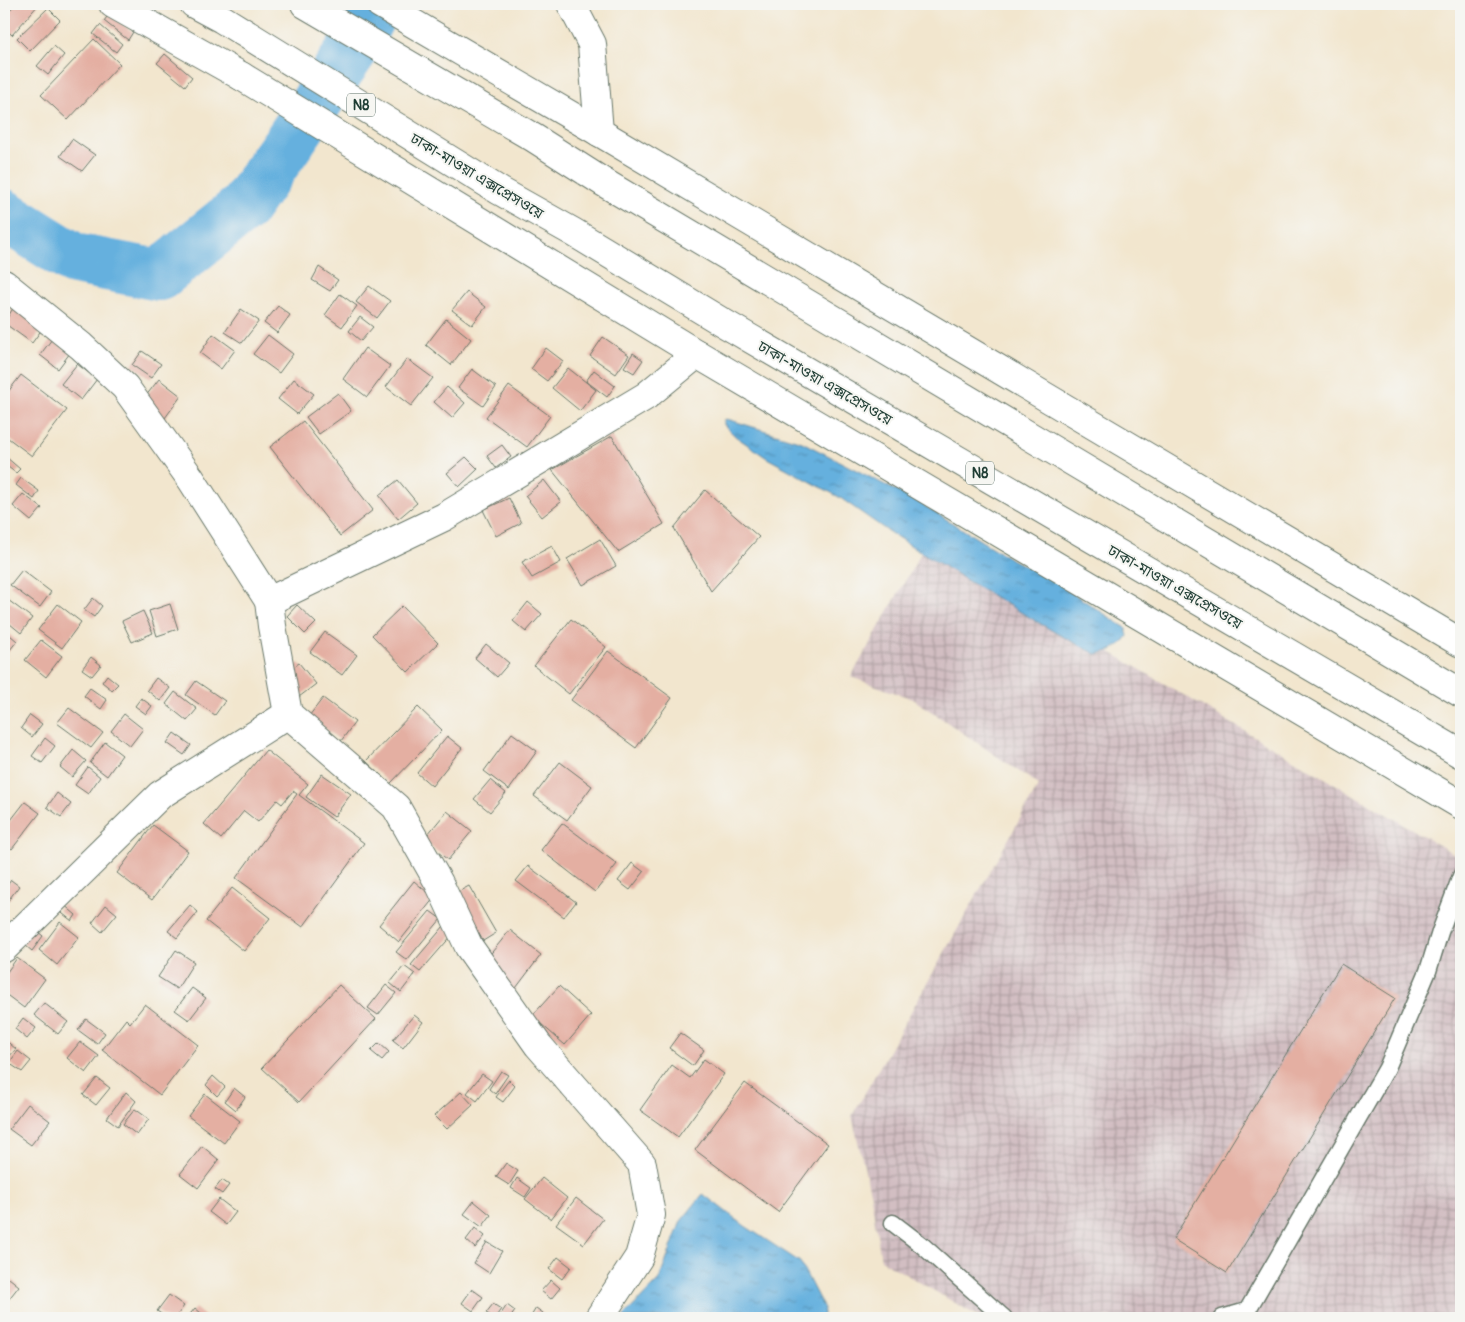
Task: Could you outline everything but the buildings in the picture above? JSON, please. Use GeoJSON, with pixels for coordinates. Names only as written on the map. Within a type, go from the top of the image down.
{"type":"FeatureCollection","features":[{"type":"Feature","properties":{"kind":"main road"},"geometry":{"type":"LineString","coordinates":[[114,4],[241,76],[697,354],[1461,805]]}},
{"type":"Feature","properties":{"kind":"main road","name":"ঢাকা-মাওয়া এক্সপ্রেসওয়ে"},"geometry":{"type":"LineString","coordinates":[[194,4],[222,19],[500,191],[573,232],[739,332],[1461,754]]}},
{"type":"Feature","properties":{"kind":"main road"},"geometry":{"type":"LineString","coordinates":[[305,4],[534,138],[603,182],[1461,693]]}},
{"type":"Feature","properties":{"kind":"main road"},"geometry":{"type":"LineString","coordinates":[[380,4],[600,132],[1461,643]]}},
{"type":"Feature","properties":{"kind":"main road"},"geometry":{"type":"LineString","coordinates":[[571,4],[592,44],[600,132]]}},
{"type":"Feature","properties":{"kind":"main road"},"geometry":{"type":"LineString","coordinates":[[4,284],[81,346],[125,387],[191,480],[269,601],[288,714],[396,807],[475,955],[538,1045],[642,1164],[651,1215],[639,1257],[599,1318]]}},
{"type":"Feature","properties":{"kind":"main road"},"geometry":{"type":"LineString","coordinates":[[269,601],[444,517],[646,396],[697,354]]}},
{"type":"Feature","properties":{"kind":"main road"},"geometry":{"type":"LineString","coordinates":[[4,948],[160,795],[288,714]]}},
{"type":"Feature","properties":{"kind":"lane"},"geometry":{"type":"LineString","coordinates":[[1222,1318],[1251,1315],[1387,1068],[1428,971],[1443,923],[1461,876]]}},
{"type":"Feature","properties":{"kind":"lane"},"geometry":{"type":"LineString","coordinates":[[893,1223],[923,1246],[1004,1318]]}},
{"type":"Feature","properties":{"kind":"shaded area"},"geometry":{"type":"Polygon","coordinates":[[[925,546],[1090,640],[1461,858],[1461,1318],[981,1318],[881,1260],[871,1196],[852,1116],[1039,785],[913,699],[851,677],[925,546]]]}},
{"type":"Feature","properties":{"kind":"water"},"geometry":{"type":"Polygon","coordinates":[[[727,419],[802,442],[920,503],[1009,558],[1054,581],[1126,628],[1128,636],[1123,643],[1110,651],[1096,654],[1058,634],[889,532],[839,497],[767,458],[735,436],[724,425],[724,420],[727,419]]]}},
{"type":"Feature","properties":{"kind":"water"},"geometry":{"type":"Polygon","coordinates":[[[703,1194],[745,1226],[800,1262],[824,1309],[822,1318],[622,1318],[659,1280],[681,1221],[703,1194]]]}},
{"type":"Feature","properties":{"kind":"waterway"},"geometry":{"type":"LineString","coordinates":[[4,215],[74,259],[159,275],[244,207],[353,49],[376,4]]}}]}
